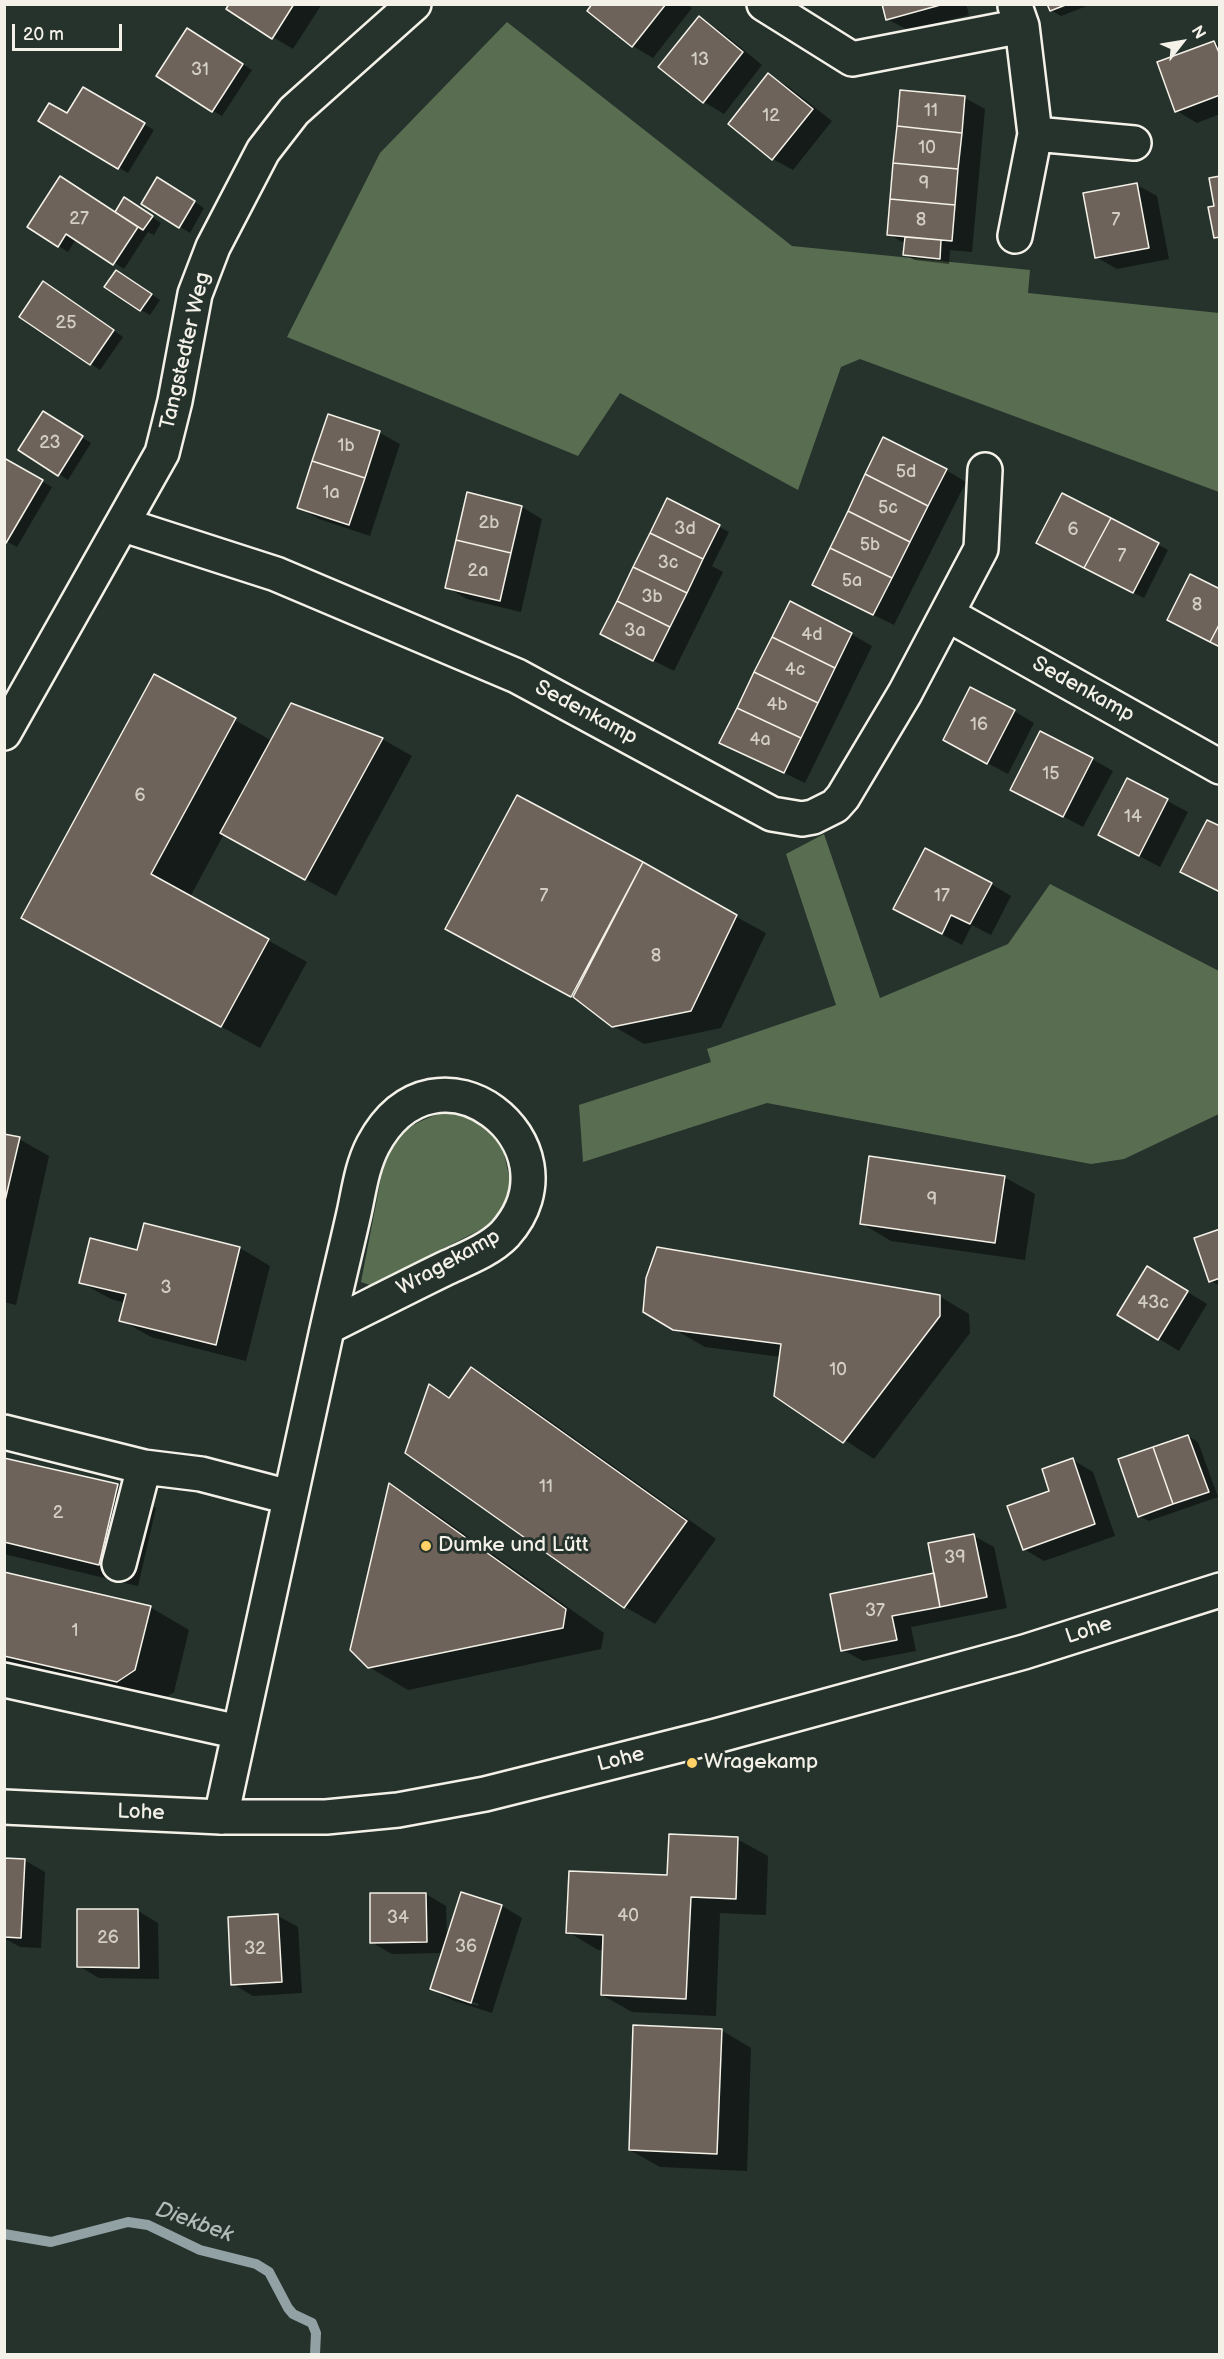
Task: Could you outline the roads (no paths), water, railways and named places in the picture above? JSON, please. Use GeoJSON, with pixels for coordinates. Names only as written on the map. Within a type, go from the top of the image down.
{"type":"FeatureCollection","features":[{"type":"Feature","properties":{"kind":"street","name":"Tangstedter Weg"},"geometry":{"type":"LineString","coordinates":[[4,733],[124,525],[162,453],[175,401],[195,294],[213,248],[263,151],[294,111],[414,4]]}},
{"type":"Feature","properties":{"kind":"street"},"geometry":{"type":"LineString","coordinates":[[764,4],[852,59],[1018,15],[1035,134],[1015,236]]}},
{"type":"Feature","properties":{"kind":"street"},"geometry":{"type":"LineString","coordinates":[[1035,134],[1134,143]]}},
{"type":"Feature","properties":{"kind":"street","name":"Sedenkamp"},"geometry":{"type":"LineString","coordinates":[[124,525],[276,574],[518,676],[772,814],[787,819],[813,817],[835,806],[843,797],[905,693],[981,549],[985,470]]}},
{"type":"Feature","properties":{"kind":"street","name":"Sedenkamp"},"geometry":{"type":"LineString","coordinates":[[947,614],[1220,767]]}},
{"type":"Feature","properties":{"kind":"street","name":"Wragekamp"},"geometry":{"type":"LineString","coordinates":[[221,1817],[289,1497],[365,1163],[380,1135],[400,1114],[425,1099],[451,1095],[485,1104],[511,1129],[525,1157],[527,1170],[526,1189],[512,1224],[504,1236],[328,1327]]}},
{"type":"Feature","properties":{"kind":"street"},"geometry":{"type":"LineString","coordinates":[[4,1432],[144,1467],[201,1474],[289,1497]]}},
{"type":"Feature","properties":{"kind":"street"},"geometry":{"type":"LineString","coordinates":[[119,1564],[144,1467]]}},
{"type":"Feature","properties":{"kind":"street","name":"Lohe"},"geometry":{"type":"LineString","coordinates":[[4,1807],[221,1817],[326,1817],[398,1810],[485,1794],[716,1736],[1024,1652],[1220,1590]]}},
{"type":"Feature","properties":{"kind":"street"},"geometry":{"type":"LineString","coordinates":[[4,1680],[239,1732]]}},
{"type":"Feature","properties":{"kind":"waterway","name":"Diekbek"},"geometry":{"type":"LineString","coordinates":[[4,2234],[51,2242],[128,2222],[148,2225],[200,2250],[256,2264],[269,2272],[293,2314],[312,2323],[316,2333],[315,2354]]}},
{"type":"Feature","properties":{"kind":"place","name":"Dumke und Lütt"},"geometry":{"type":"Point","coordinates":[426,1546]}},
{"type":"Feature","properties":{"kind":"place","name":"Wragekamp"},"geometry":{"type":"Point","coordinates":[692,1763]}}]}
